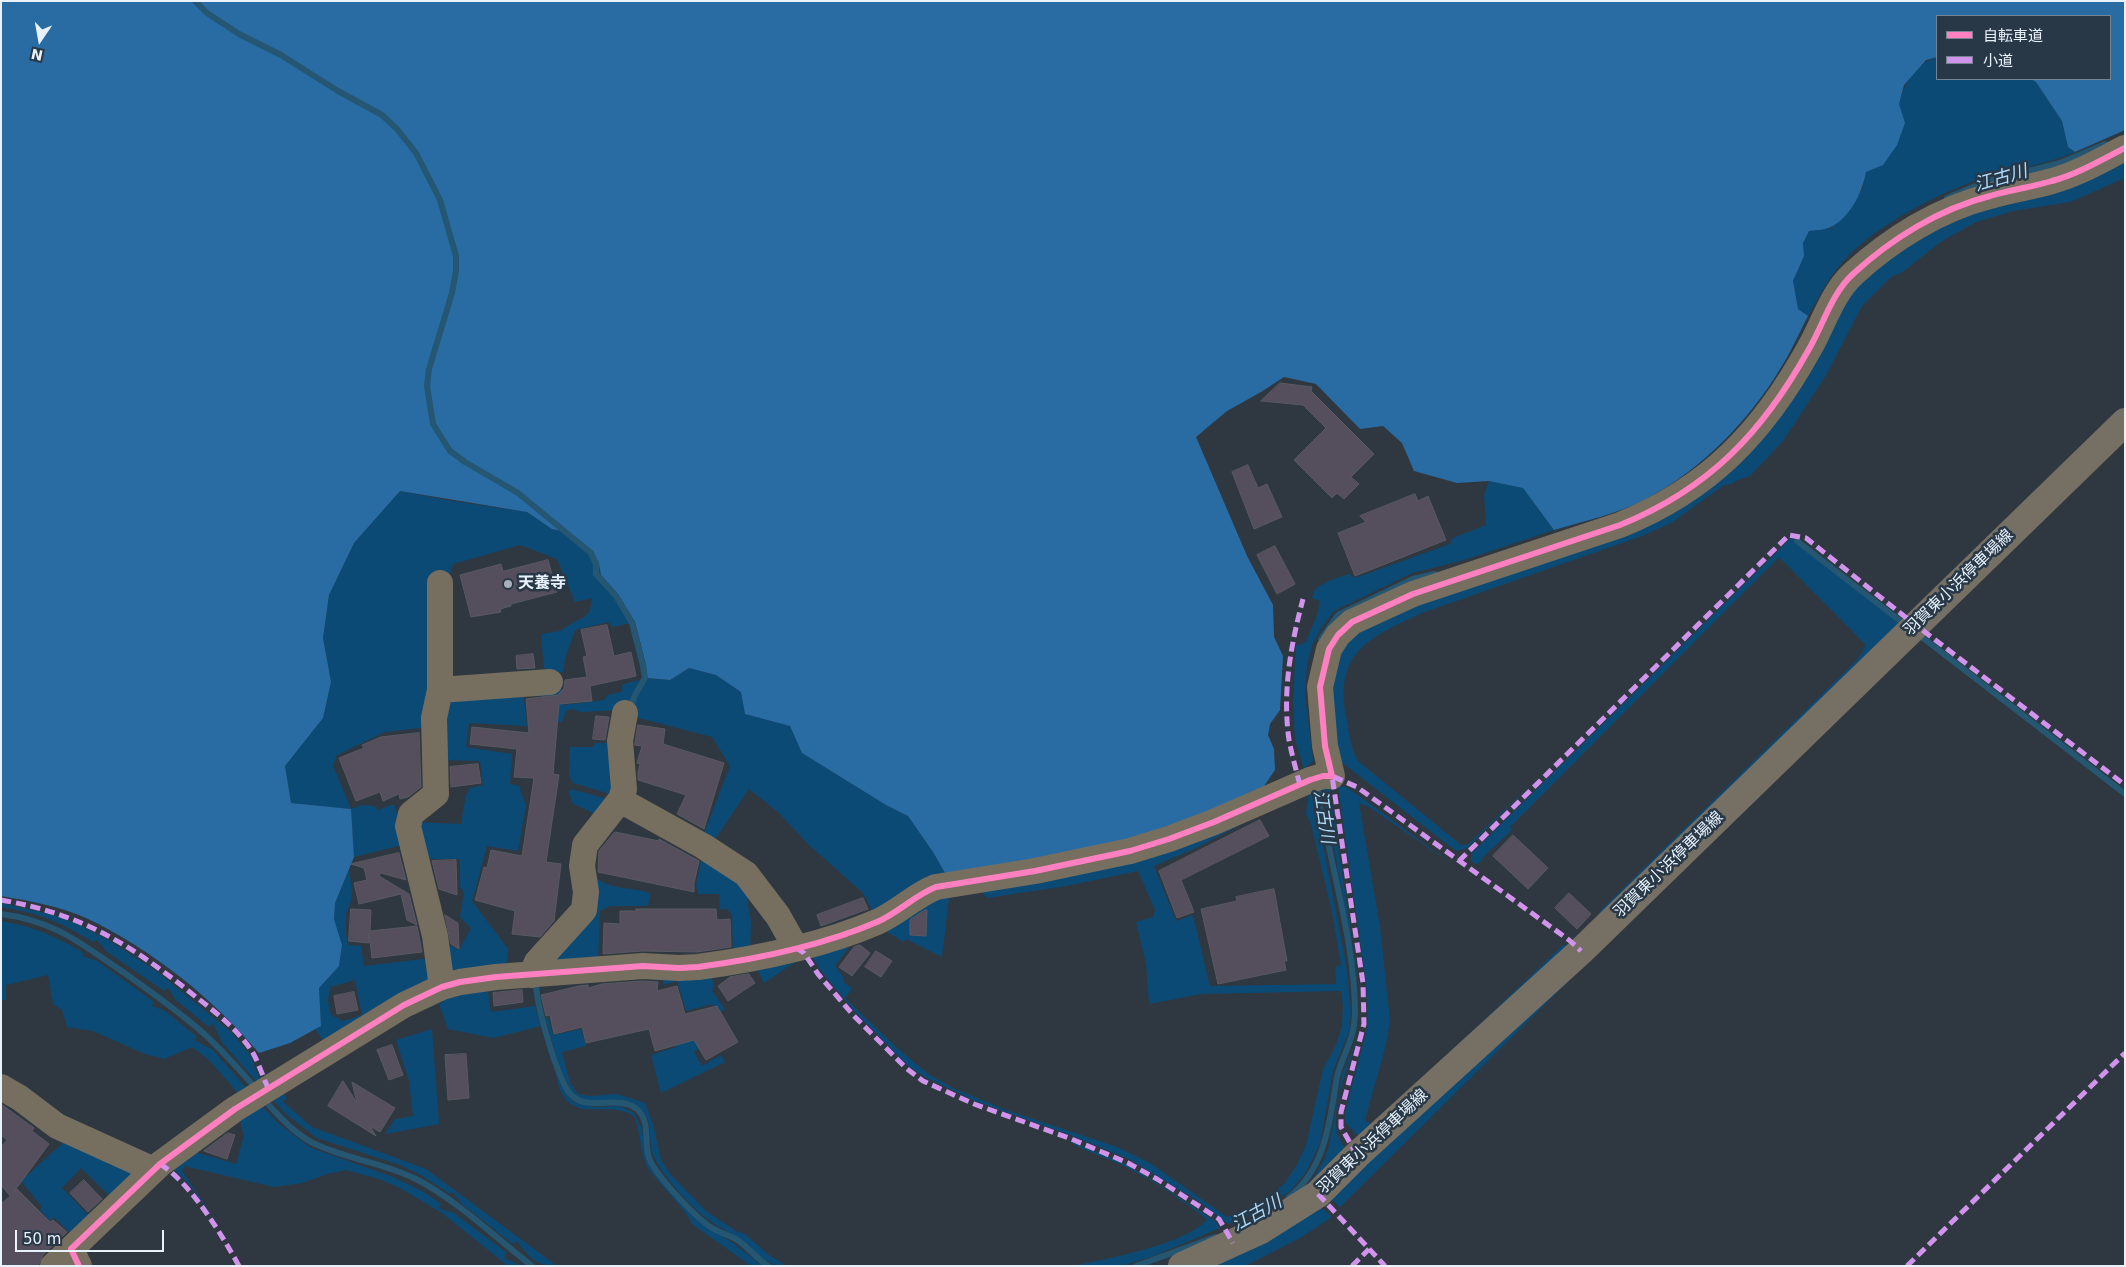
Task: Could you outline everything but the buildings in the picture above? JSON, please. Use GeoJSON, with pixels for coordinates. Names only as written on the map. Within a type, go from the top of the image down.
{"type":"FeatureCollection","features":[{"type":"Feature","properties":{"kind":"main road","name":"羽賀東小浜停車場線"},"geometry":{"type":"LineString","coordinates":[[1182,1266],[1262,1230],[1318,1194],[1364,1149],[1581,951],[2125,422]]}},
{"type":"Feature","properties":{"kind":"street"},"geometry":{"type":"LineString","coordinates":[[68,1260],[154,1170],[235,1109],[404,1005],[442,987],[460,982],[643,966],[698,967],[822,942],[878,922],[936,887],[1035,871],[1130,851],[1170,839],[1214,822],[1316,778],[1332,776],[1325,746],[1320,707],[1320,687],[1329,649],[1338,635],[1352,622],[1413,594],[1620,526],[1651,513],[1690,489],[1723,464],[1741,446],[1791,380],[1810,349],[1834,300],[1850,276],[1889,244],[1923,223],[1947,212],[1988,196],[2065,177],[2125,148]]}},
{"type":"Feature","properties":{"kind":"street"},"geometry":{"type":"LineString","coordinates":[[440,583],[440,690],[434,718],[436,794],[411,814],[408,826],[435,936],[442,987]]}},
{"type":"Feature","properties":{"kind":"street"},"geometry":{"type":"LineString","coordinates":[[440,690],[550,682]]}},
{"type":"Feature","properties":{"kind":"street"},"geometry":{"type":"LineString","coordinates":[[531,975],[536,962],[584,910],[586,892],[582,866],[585,845],[619,802],[624,789],[620,741],[625,714]]}},
{"type":"Feature","properties":{"kind":"street"},"geometry":{"type":"LineString","coordinates":[[619,802],[636,809],[703,846],[746,874],[778,916],[796,948]]}},
{"type":"Feature","properties":{"kind":"street"},"geometry":{"type":"LineString","coordinates":[[1,1087],[20,1098],[57,1126],[154,1170]]}},
{"type":"Feature","properties":{"kind":"shaded area"},"geometry":{"type":"Polygon","coordinates":[[[1,1],[2125,1],[2125,130],[2075,152],[2068,147],[2062,121],[2036,82],[2033,80],[2111,80],[2111,15],[1936,15],[1936,57],[1926,60],[1904,85],[1899,104],[1905,123],[1897,145],[1883,165],[1866,172],[1859,195],[1845,216],[1831,227],[1809,231],[1803,243],[1804,256],[1793,281],[1798,309],[1808,316],[1788,356],[1753,408],[1721,444],[1684,475],[1644,500],[1600,517],[1554,530],[1523,488],[1489,481],[1457,483],[1414,471],[1402,443],[1383,426],[1360,429],[1316,384],[1284,377],[1227,411],[1196,437],[1247,556],[1273,605],[1274,637],[1283,656],[1280,710],[1270,724],[1268,735],[1274,749],[1275,770],[1262,789],[1167,831],[948,878],[908,816],[886,805],[802,753],[790,726],[745,714],[741,692],[716,675],[689,668],[670,680],[647,678],[646,665],[635,622],[618,594],[601,575],[599,564],[593,551],[570,533],[552,529],[527,512],[400,491],[354,543],[329,595],[323,638],[331,682],[323,718],[285,766],[291,803],[351,809],[354,857],[335,903],[334,919],[342,945],[339,966],[319,988],[321,1026],[290,1043],[259,1053],[222,1013],[201,994],[180,976],[134,944],[86,918],[65,910],[1,896],[1,1]]]}},
{"type":"Feature","properties":{"kind":"shaded area"},"geometry":{"type":"Polygon","coordinates":[[[1936,57],[1936,80],[2033,80],[2036,82],[2062,121],[2068,147],[2075,152],[1966,184],[1929,201],[1892,222],[1874,234],[1846,258],[1830,279],[1808,316],[1798,309],[1793,281],[1804,256],[1803,243],[1809,231],[1832,228],[1862,190],[1866,172],[1883,164],[1894,118],[1905,87],[1913,73],[1924,63],[1936,57]]]}},
{"type":"Feature","properties":{"kind":"shaded area"},"geometry":{"type":"Polygon","coordinates":[[[2125,154],[2125,178],[2070,202],[2013,211],[1976,222],[1942,241],[1901,273],[1891,277],[1862,306],[1825,377],[1783,441],[1750,476],[1737,480],[1732,484],[1724,485],[1671,523],[1642,536],[1422,613],[1387,630],[1360,649],[1351,661],[1346,676],[1344,694],[1350,739],[1358,761],[1461,845],[1467,845],[1536,780],[1467,848],[1456,851],[1335,757],[1324,706],[1341,637],[1692,493],[1837,301],[1925,227],[2125,154]]]}},
{"type":"Feature","properties":{"kind":"shaded area"},"geometry":{"type":"Polygon","coordinates":[[[1489,481],[1523,488],[1554,530],[1464,560],[1412,573],[1334,611],[1321,628],[1312,645],[1307,665],[1305,695],[1313,761],[1304,769],[1295,738],[1293,702],[1296,646],[1306,642],[1317,615],[1320,601],[1312,598],[1315,589],[1328,581],[1349,574],[1355,578],[1450,544],[1453,538],[1486,525],[1484,495],[1489,481]]]}},
{"type":"Feature","properties":{"kind":"shaded area"},"geometry":{"type":"Polygon","coordinates":[[[400,491],[527,512],[552,529],[570,533],[593,551],[599,564],[601,575],[618,594],[635,622],[613,627],[608,622],[575,630],[565,659],[563,672],[545,675],[542,634],[560,631],[583,618],[590,611],[592,598],[575,602],[557,559],[520,545],[453,564],[448,579],[429,727],[385,732],[337,755],[333,765],[351,809],[291,803],[285,766],[323,718],[331,682],[323,638],[329,595],[354,543],[400,491]]]}},
{"type":"Feature","properties":{"kind":"shaded area"},"geometry":{"type":"Polygon","coordinates":[[[1791,538],[1901,625],[1603,916],[1599,912],[1857,660],[1866,645],[1779,557],[1510,827],[1512,830],[1481,859],[1481,862],[1476,864],[1471,861],[1471,854],[1791,538]]]}},
{"type":"Feature","properties":{"kind":"shaded area"},"geometry":{"type":"Polygon","coordinates":[[[689,668],[716,675],[741,692],[745,714],[790,726],[802,753],[886,805],[908,816],[948,878],[876,918],[863,893],[808,844],[778,812],[749,789],[710,847],[701,841],[730,766],[712,737],[631,716],[624,710],[580,712],[572,709],[566,711],[562,722],[542,721],[541,690],[561,683],[564,705],[604,700],[607,695],[621,692],[623,684],[647,678],[670,680],[689,668]]]}},
{"type":"Feature","properties":{"kind":"shaded area"},"geometry":{"type":"Polygon","coordinates":[[[523,689],[527,726],[469,723],[466,747],[512,754],[510,784],[519,786],[526,806],[518,851],[487,846],[472,901],[508,949],[506,971],[453,978],[443,942],[459,950],[471,928],[460,917],[464,892],[460,887],[460,859],[420,859],[414,822],[461,824],[466,795],[470,788],[483,785],[480,761],[440,760],[442,699],[523,689]]]}},
{"type":"Feature","properties":{"kind":"shaded area"},"geometry":{"type":"Polygon","coordinates":[[[595,743],[616,743],[617,752],[610,794],[573,783],[569,776],[570,747],[593,747],[595,743]]]}},
{"type":"Feature","properties":{"kind":"shaded area"},"geometry":{"type":"Polygon","coordinates":[[[1313,786],[1314,811],[1319,825],[1346,964],[1351,1012],[1349,1031],[1333,1071],[1320,1143],[1306,1172],[1291,1190],[1269,1206],[1228,1224],[1201,1203],[1129,1159],[1070,1135],[975,1101],[925,1077],[908,1066],[856,1013],[821,971],[810,953],[851,944],[835,966],[843,977],[844,982],[852,989],[845,998],[896,1047],[928,1074],[955,1089],[1006,1110],[1117,1147],[1150,1163],[1227,1217],[1260,1203],[1284,1184],[1297,1165],[1306,1145],[1323,1069],[1336,1045],[1342,1026],[1343,1006],[1341,991],[1201,994],[1149,1004],[1146,964],[1136,922],[1153,917],[1155,910],[1138,871],[1066,886],[987,898],[982,892],[949,898],[942,957],[906,939],[904,942],[882,929],[927,897],[1253,818],[1198,847],[1154,866],[1176,921],[1193,915],[1210,986],[1336,984],[1335,967],[1341,965],[1332,912],[1311,824],[1306,814],[1310,787],[1313,786]]]}},
{"type":"Feature","properties":{"kind":"shaded area"},"geometry":{"type":"Polygon","coordinates":[[[1338,786],[1346,787],[1355,793],[1455,866],[1369,807],[1359,803],[1380,927],[1390,1021],[1386,1045],[1365,1120],[1370,1124],[1377,1122],[1564,944],[1568,950],[1565,958],[1367,1137],[1358,1136],[1345,1122],[1345,1113],[1368,1025],[1366,982],[1338,786]]]}},
{"type":"Feature","properties":{"kind":"shaded area"},"geometry":{"type":"Polygon","coordinates":[[[1324,788],[1330,789],[1358,983],[1330,824],[1323,800],[1324,788]]]}},
{"type":"Feature","properties":{"kind":"shaded area"},"geometry":{"type":"Polygon","coordinates":[[[571,789],[615,801],[601,817],[572,803],[569,791],[571,789]]]}},
{"type":"Feature","properties":{"kind":"shaded area"},"geometry":{"type":"Polygon","coordinates":[[[394,804],[406,844],[354,857],[351,809],[362,805],[374,806],[378,810],[394,804]]]}},
{"type":"Feature","properties":{"kind":"shaded area"},"geometry":{"type":"Polygon","coordinates":[[[703,851],[758,895],[747,899],[751,922],[750,950],[733,955],[732,915],[727,909],[720,909],[719,894],[698,894],[696,885],[703,851]]]}},
{"type":"Feature","properties":{"kind":"shaded area"},"geometry":{"type":"Polygon","coordinates":[[[349,870],[352,890],[351,902],[346,913],[346,933],[348,945],[361,946],[364,966],[431,958],[436,984],[325,1043],[315,1029],[321,1026],[319,988],[339,966],[342,945],[334,919],[335,903],[349,870]],[[355,980],[330,987],[328,1001],[331,1015],[343,1021],[362,1015],[355,980]]]}},
{"type":"Feature","properties":{"kind":"shaded area"},"geometry":{"type":"Polygon","coordinates":[[[596,877],[607,884],[650,893],[648,906],[610,906],[600,911],[598,963],[546,967],[596,877]]]}},
{"type":"Feature","properties":{"kind":"shaded area"},"geometry":{"type":"Polygon","coordinates":[[[1,903],[54,915],[81,926],[110,941],[159,973],[231,1032],[250,1055],[260,1080],[256,1081],[222,1042],[213,1023],[209,1027],[176,1000],[168,988],[164,991],[106,951],[97,940],[93,942],[60,924],[38,915],[1,907],[1,903]]]}},
{"type":"Feature","properties":{"kind":"shaded area"},"geometry":{"type":"Polygon","coordinates":[[[1,921],[44,933],[84,953],[82,956],[97,961],[154,1002],[152,1006],[165,1011],[197,1037],[194,1040],[213,1050],[246,1088],[238,1093],[210,1061],[192,1047],[164,1059],[145,1054],[93,1031],[67,1027],[62,1010],[53,1004],[48,975],[6,985],[6,1000],[1,1000],[1,921]]]}},
{"type":"Feature","properties":{"kind":"shaded area"},"geometry":{"type":"Polygon","coordinates":[[[1597,953],[1340,1207],[1332,1200],[1330,1191],[1597,953]]]}},
{"type":"Feature","properties":{"kind":"shaded area"},"geometry":{"type":"Polygon","coordinates":[[[800,959],[764,983],[754,964],[800,959]]]}},
{"type":"Feature","properties":{"kind":"shaded area"},"geometry":{"type":"Polygon","coordinates":[[[710,971],[714,986],[712,991],[725,1009],[720,1013],[731,1029],[694,1052],[702,1066],[721,1055],[725,1062],[661,1093],[651,1055],[676,1047],[674,1039],[718,1024],[712,1004],[686,1011],[677,981],[664,985],[661,974],[710,971]]]}},
{"type":"Feature","properties":{"kind":"shaded area"},"geometry":{"type":"Polygon","coordinates":[[[487,986],[491,1012],[535,1006],[541,1026],[493,1038],[448,1029],[439,1004],[443,1002],[441,995],[487,986]]]}},
{"type":"Feature","properties":{"kind":"shaded area"},"geometry":{"type":"Polygon","coordinates":[[[545,1018],[548,1018],[553,1035],[581,1029],[586,1046],[562,1052],[570,1083],[578,1094],[590,1096],[617,1094],[645,1103],[653,1124],[661,1160],[671,1175],[707,1212],[736,1231],[745,1234],[769,1255],[787,1266],[766,1261],[739,1238],[716,1225],[699,1212],[682,1195],[655,1159],[646,1116],[636,1104],[618,1100],[591,1101],[576,1095],[566,1081],[545,1018]]]}},
{"type":"Feature","properties":{"kind":"shaded area"},"geometry":{"type":"Polygon","coordinates":[[[432,1029],[439,1124],[385,1134],[395,1119],[413,1116],[409,1081],[396,1040],[432,1029]]]}},
{"type":"Feature","properties":{"kind":"shaded area"},"geometry":{"type":"Polygon","coordinates":[[[1357,1040],[1342,1083],[1336,1117],[1336,1128],[1339,1138],[1347,1153],[1297,1196],[1314,1177],[1324,1160],[1329,1146],[1342,1074],[1357,1040]]]}},
{"type":"Feature","properties":{"kind":"shaded area"},"geometry":{"type":"Polygon","coordinates":[[[555,1068],[560,1084],[573,1102],[593,1107],[620,1106],[634,1113],[642,1129],[646,1159],[654,1173],[698,1221],[733,1243],[762,1266],[751,1266],[692,1224],[685,1212],[648,1168],[643,1157],[635,1118],[618,1110],[579,1108],[571,1104],[560,1090],[555,1068]]]}},
{"type":"Feature","properties":{"kind":"shaded area"},"geometry":{"type":"Polygon","coordinates":[[[281,1091],[287,1098],[283,1102],[312,1127],[426,1169],[557,1266],[550,1266],[534,1260],[517,1241],[513,1244],[462,1204],[453,1192],[450,1194],[421,1175],[400,1165],[317,1138],[287,1115],[271,1098],[281,1091]]]}},
{"type":"Feature","properties":{"kind":"shaded area"},"geometry":{"type":"Polygon","coordinates":[[[260,1104],[279,1124],[311,1148],[393,1177],[424,1192],[441,1204],[439,1208],[454,1213],[507,1253],[504,1258],[522,1266],[508,1266],[442,1213],[400,1188],[379,1179],[346,1170],[327,1174],[302,1183],[274,1187],[184,1166],[182,1171],[221,1229],[191,1187],[172,1167],[187,1150],[236,1164],[244,1136],[239,1117],[260,1104]]]}},
{"type":"Feature","properties":{"kind":"shaded area"},"geometry":{"type":"Polygon","coordinates":[[[66,1140],[137,1168],[112,1198],[81,1168],[62,1188],[92,1219],[74,1237],[54,1217],[50,1221],[40,1210],[42,1207],[21,1181],[66,1140]]]}},
{"type":"Feature","properties":{"kind":"shaded area"},"geometry":{"type":"Polygon","coordinates":[[[1069,1141],[1127,1165],[1215,1221],[1220,1228],[1151,1257],[1121,1266],[1072,1266],[1144,1250],[1183,1236],[1197,1228],[1207,1219],[1147,1178],[1069,1141]]]}},
{"type":"Feature","properties":{"kind":"shaded area"},"geometry":{"type":"Polygon","coordinates":[[[1316,1206],[1332,1217],[1300,1238],[1245,1266],[1197,1266],[1316,1206]]]}},
{"type":"Feature","properties":{"kind":"waterway"},"geometry":{"type":"LineString","coordinates":[[195,1],[207,13],[239,34],[281,55],[338,91],[382,115],[397,129],[416,153],[440,200],[456,256],[456,271],[452,293],[429,369],[427,386],[433,424],[450,451],[518,493],[591,553],[596,564],[596,574],[616,596],[632,623],[643,666],[645,678],[635,695],[630,710]]}},
{"type":"Feature","properties":{"kind":"waterway","name":"江古川"},"geometry":{"type":"LineString","coordinates":[[1947,198],[1985,182],[2060,163],[2105,144]]}},
{"type":"Feature","properties":{"kind":"waterway"},"geometry":{"type":"LineString","coordinates":[[1797,541],[1899,620]]}},
{"type":"Feature","properties":{"kind":"waterway","name":"江古川"},"geometry":{"type":"LineString","coordinates":[[1321,639],[1338,615],[1413,579],[1435,574]]}},
{"type":"Feature","properties":{"kind":"waterway"},"geometry":{"type":"LineString","coordinates":[[1923,638],[2125,794]]}},
{"type":"Feature","properties":{"kind":"waterway","name":"江古川"},"geometry":{"type":"LineString","coordinates":[[1289,1197],[1309,1176],[1326,1138],[1337,1076],[1355,1021],[1350,950],[1320,808],[1318,784]]}},
{"type":"Feature","properties":{"kind":"waterway"},"geometry":{"type":"LineString","coordinates":[[1,914],[37,922],[80,943],[193,1024],[222,1051],[252,1084]]}},
{"type":"Feature","properties":{"kind":"waterway"},"geometry":{"type":"LineString","coordinates":[[536,984],[542,1020],[550,1048],[569,1092],[584,1102],[627,1104],[639,1111],[646,1127],[649,1158],[668,1185],[705,1223],[715,1230],[736,1239],[768,1266]]}},
{"type":"Feature","properties":{"kind":"waterway"},"geometry":{"type":"LineString","coordinates":[[266,1102],[295,1131],[315,1144],[404,1174],[432,1188],[532,1266]]}},
{"type":"Feature","properties":{"kind":"waterway","name":"江古川"},"geometry":{"type":"LineString","coordinates":[[1136,1266],[1215,1237]]}},
{"type":"Feature","properties":{"kind":"marked path"},"geometry":{"type":"LineString","coordinates":[[1459,861],[1789,535],[1806,538],[1904,616],[2125,785]]}},
{"type":"Feature","properties":{"kind":"marked path"},"geometry":{"type":"LineString","coordinates":[[1300,785],[1289,740],[1287,686],[1291,651],[1303,599]]}},
{"type":"Feature","properties":{"kind":"marked path"},"geometry":{"type":"LineString","coordinates":[[1357,1155],[1341,1127],[1341,1112],[1364,1024],[1363,983],[1332,776],[1357,787],[1569,940],[1581,951]]}},
{"type":"Feature","properties":{"kind":"marked path"},"geometry":{"type":"LineString","coordinates":[[1,900],[30,906],[82,923],[106,935],[150,962],[212,1009],[234,1030],[253,1053],[268,1088]]}},
{"type":"Feature","properties":{"kind":"marked path"},"geometry":{"type":"LineString","coordinates":[[796,948],[804,953],[818,974],[854,1016],[906,1068],[923,1081],[974,1104],[1069,1138],[1128,1163],[1157,1179],[1219,1219],[1233,1243]]}},
{"type":"Feature","properties":{"kind":"marked path"},"geometry":{"type":"LineString","coordinates":[[1907,1266],[2125,1053]]}},
{"type":"Feature","properties":{"kind":"marked path"},"geometry":{"type":"LineString","coordinates":[[160,1164],[183,1183],[194,1196],[239,1266]]}},
{"type":"Feature","properties":{"kind":"marked path"},"geometry":{"type":"LineString","coordinates":[[1318,1194],[1385,1266]]}},
{"type":"Feature","properties":{"kind":"marked path"},"geometry":{"type":"LineString","coordinates":[[1352,1266],[1369,1249]]}},
{"type":"Feature","properties":{"kind":"cycle path"},"geometry":{"type":"LineString","coordinates":[[79,1266],[71,1249],[160,1164],[235,1109],[404,1005],[442,987],[460,982],[496,977],[643,966],[698,967],[789,951],[834,938],[877,922],[928,890],[936,887],[1035,871],[1130,851],[1214,822],[1310,780],[1323,776],[1332,776],[1325,746],[1320,687],[1329,649],[1338,635],[1352,622],[1413,594],[1620,525],[1652,511],[1681,494],[1731,455],[1752,432],[1773,406],[1791,379],[1814,340],[1839,290],[1853,274],[1883,249],[1934,217],[1952,209],[1990,196],[2071,175],[2125,148]]}},
{"type":"Feature","properties":{"kind":"place","name":"天養寺"},"geometry":{"type":"Point","coordinates":[508,584]}}]}
